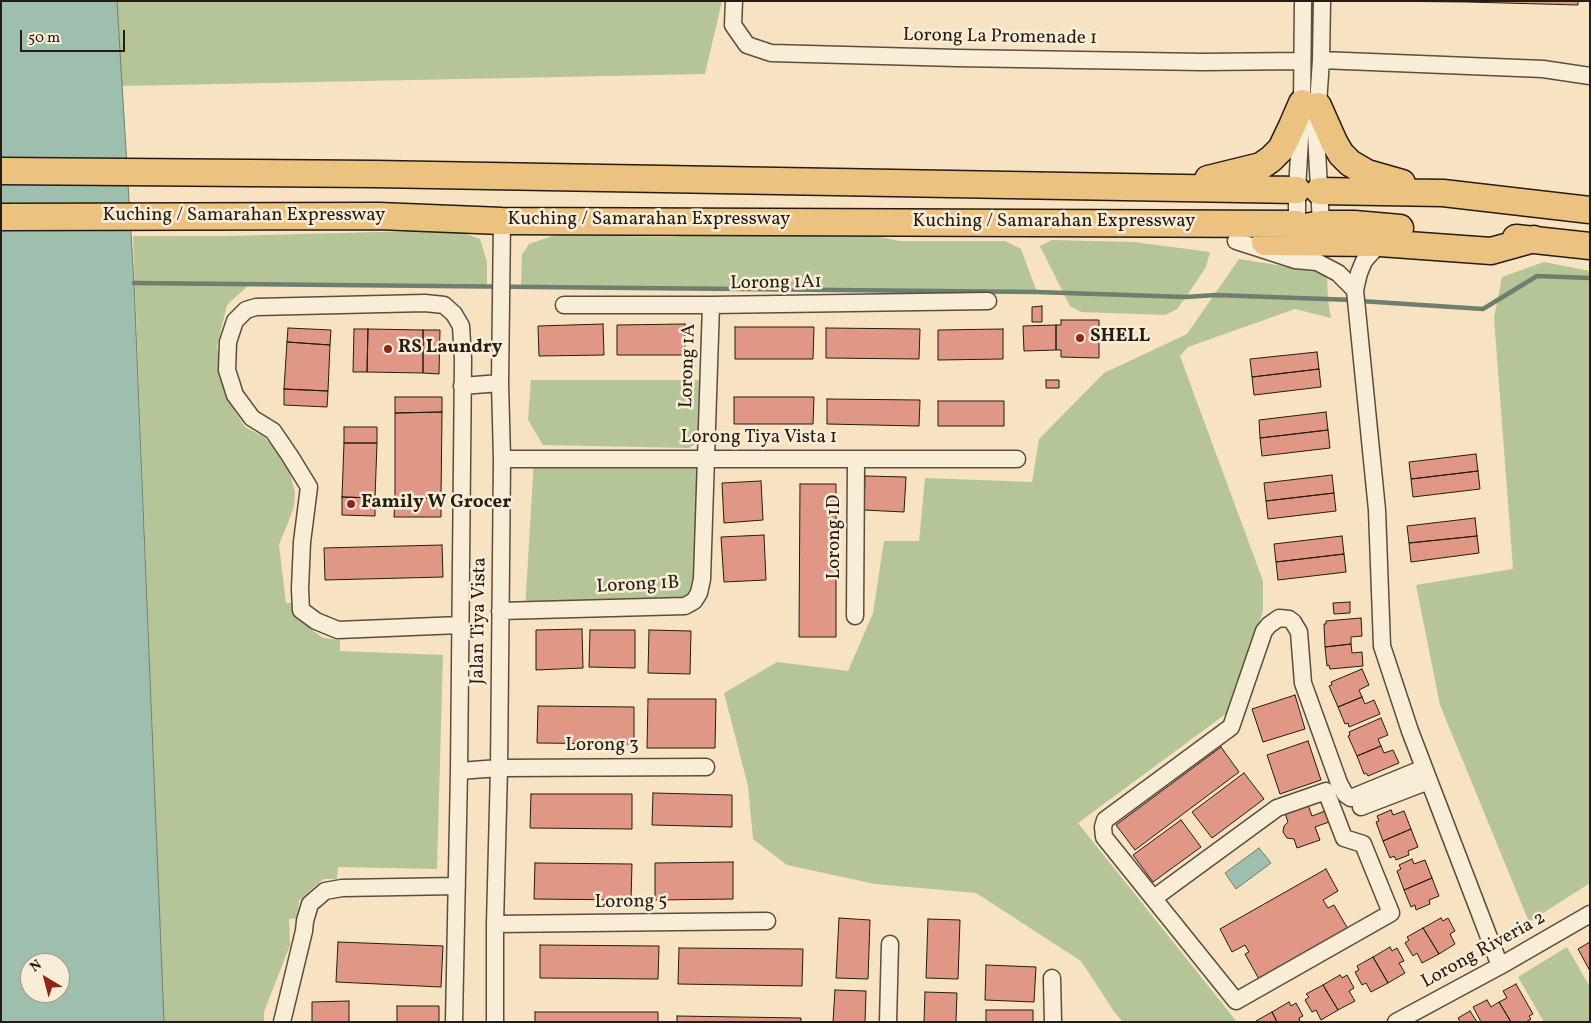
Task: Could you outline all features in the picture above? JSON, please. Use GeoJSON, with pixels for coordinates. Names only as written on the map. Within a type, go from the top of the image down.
{"type":"FeatureCollection","features":[{"type":"Feature","properties":{"kind":"highway"},"geometry":{"type":"LineString","coordinates":[[1171,188],[1261,166],[1281,149],[1310,104],[1325,125],[1341,154],[1350,163],[1367,173],[1385,179],[1443,193]]}},
{"type":"Feature","properties":{"kind":"highway","name":"Kuching / Samarahan Expressway"},"geometry":{"type":"LineString","coordinates":[[1,170],[374,174],[1443,193],[1590,210]]}},
{"type":"Feature","properties":{"kind":"highway","name":"Kuching / Samarahan Expressway"},"geometry":{"type":"LineString","coordinates":[[1,217],[379,216],[502,221],[1354,224],[1590,246]]}},
{"type":"Feature","properties":{"kind":"highway"},"geometry":{"type":"LineString","coordinates":[[868,222],[877,230],[894,234],[1101,236],[1236,241],[1380,243],[1491,251],[1534,240]]}},
{"type":"Feature","properties":{"kind":"highway"},"geometry":{"type":"LineString","coordinates":[[1236,241],[1309,224]]}},
{"type":"Feature","properties":{"kind":"street","name":"Lorong La Promenade 1"},"geometry":{"type":"LineString","coordinates":[[734,1],[733,26],[747,45],[771,53],[1175,62],[1301,61]]}},
{"type":"Feature","properties":{"kind":"street"},"geometry":{"type":"LineString","coordinates":[[1302,1],[1301,61],[1316,141],[1308,190],[1309,224]]}},
{"type":"Feature","properties":{"kind":"street"},"geometry":{"type":"LineString","coordinates":[[1309,224],[1310,104],[1321,60],[1322,1]]}},
{"type":"Feature","properties":{"kind":"street"},"geometry":{"type":"LineString","coordinates":[[1321,60],[1543,69],[1590,76]]}},
{"type":"Feature","properties":{"kind":"street","name":"Jalan Tiya Vista"},"geometry":{"type":"LineString","coordinates":[[495,1022],[502,459],[500,383],[502,221]]}},
{"type":"Feature","properties":{"kind":"street"},"geometry":{"type":"LineString","coordinates":[[1236,241],[1296,260],[1317,262],[1338,273],[1355,290]]}},
{"type":"Feature","properties":{"kind":"street"},"geometry":{"type":"LineString","coordinates":[[1380,243],[1364,261],[1355,290],[1377,510],[1382,646],[1427,774],[1500,966]]}},
{"type":"Feature","properties":{"kind":"street","name":"Lorong 1A1"},"geometry":{"type":"LineString","coordinates":[[564,305],[988,301]]}},
{"type":"Feature","properties":{"kind":"street"},"geometry":{"type":"LineString","coordinates":[[454,1022],[458,886],[462,386],[461,326],[454,314],[444,305],[425,303],[256,308],[246,310],[240,314],[235,321],[228,342],[227,370],[235,395],[252,418],[273,431],[309,487],[302,542],[301,610],[316,621],[338,630],[460,625]]}},
{"type":"Feature","properties":{"kind":"street","name":"Lorong 1A"},"geometry":{"type":"LineString","coordinates":[[707,459],[711,305]]}},
{"type":"Feature","properties":{"kind":"street"},"geometry":{"type":"LineString","coordinates":[[462,386],[500,383]]}},
{"type":"Feature","properties":{"kind":"street","name":"Lorong Tiya Vista 1"},"geometry":{"type":"LineString","coordinates":[[502,459],[1017,459]]}},
{"type":"Feature","properties":{"kind":"street","name":"Lorong 1B"},"geometry":{"type":"LineString","coordinates":[[500,611],[685,606],[694,601],[699,593],[702,579],[707,459]]}},
{"type":"Feature","properties":{"kind":"street","name":"Lorong 1D"},"geometry":{"type":"LineString","coordinates":[[856,459],[856,616]]}},
{"type":"Feature","properties":{"kind":"street"},"geometry":{"type":"LineString","coordinates":[[1154,898],[1277,808],[1326,791],[1344,838],[1363,844],[1391,913],[1236,1001],[1104,837],[1103,827],[1105,820],[1231,727],[1264,631],[1279,618],[1289,619],[1300,632],[1303,683],[1339,783],[1345,794],[1351,798],[1427,774]]}},
{"type":"Feature","properties":{"kind":"street","name":"Lorong 3"},"geometry":{"type":"LineString","coordinates":[[459,771],[498,768],[706,767]]}},
{"type":"Feature","properties":{"kind":"street"},"geometry":{"type":"LineString","coordinates":[[1362,807],[1427,774]]}},
{"type":"Feature","properties":{"kind":"street"},"geometry":{"type":"LineString","coordinates":[[282,1022],[307,913],[310,904],[325,891],[342,888],[458,886]]}},
{"type":"Feature","properties":{"kind":"street","name":"Lorong Riveria 2"},"geometry":{"type":"LineString","coordinates":[[1396,1022],[1500,966],[1590,914]]}},
{"type":"Feature","properties":{"kind":"street","name":"Lorong 5"},"geometry":{"type":"LineString","coordinates":[[495,924],[767,921]]}},
{"type":"Feature","properties":{"kind":"street"},"geometry":{"type":"LineString","coordinates":[[888,1022],[890,944]]}},
{"type":"Feature","properties":{"kind":"street"},"geometry":{"type":"LineString","coordinates":[[1052,978],[1053,1022]]}},
{"type":"Feature","properties":{"kind":"shaded area"},"geometry":{"type":"Polygon","coordinates":[[[1,1],[117,1],[134,283],[164,1022],[1,1022],[1,1]]]}},
{"type":"Feature","properties":{"kind":"shaded area"},"geometry":{"type":"Polygon","coordinates":[[[117,1],[722,1],[705,74],[122,86],[117,1]]]}},
{"type":"Feature","properties":{"kind":"shaded area"},"geometry":{"type":"Polygon","coordinates":[[[455,230],[480,239],[487,262],[487,286],[250,284],[227,305],[217,346],[230,404],[245,427],[264,437],[282,458],[290,474],[295,492],[294,507],[279,545],[286,603],[296,603],[302,620],[323,638],[340,640],[340,651],[443,655],[437,869],[338,867],[337,879],[324,879],[316,885],[299,901],[298,918],[289,919],[290,945],[264,1012],[264,1022],[164,1022],[133,236],[226,236],[455,230]]]}},
{"type":"Feature","properties":{"kind":"shaded area"},"geometry":{"type":"Polygon","coordinates":[[[720,231],[867,234],[899,241],[1005,241],[1021,249],[1037,292],[521,287],[522,254],[529,244],[555,235],[670,237],[720,231]]]}},
{"type":"Feature","properties":{"kind":"shaded area"},"geometry":{"type":"Polygon","coordinates":[[[1052,240],[1134,242],[1210,252],[1206,267],[1186,297],[1177,309],[1165,315],[1081,312],[1070,306],[1040,246],[1052,240]]]}},
{"type":"Feature","properties":{"kind":"shaded area"},"geometry":{"type":"Polygon","coordinates":[[[1239,259],[1327,273],[1331,318],[1295,309],[1188,347],[1180,356],[1263,581],[1263,611],[1231,710],[1078,823],[1237,1022],[1123,1022],[1081,961],[976,893],[875,884],[787,865],[753,839],[748,786],[724,693],[777,662],[848,671],[873,613],[884,541],[919,541],[925,478],[1032,482],[1039,439],[1104,373],[1187,334],[1239,259]]]}},
{"type":"Feature","properties":{"kind":"shaded area"},"geometry":{"type":"Polygon","coordinates":[[[1544,262],[1590,271],[1590,883],[1529,922],[1440,705],[1416,585],[1513,569],[1494,318],[1502,277],[1544,262]]]}},
{"type":"Feature","properties":{"kind":"shaded area"},"geometry":{"type":"Polygon","coordinates":[[[531,380],[709,380],[707,436],[689,448],[543,445],[528,420],[531,380]]]}},
{"type":"Feature","properties":{"kind":"shaded area"},"geometry":{"type":"Polygon","coordinates":[[[534,459],[707,459],[694,601],[525,610],[534,459]]]}},
{"type":"Feature","properties":{"kind":"shaded area"},"geometry":{"type":"Polygon","coordinates":[[[1259,848],[1271,863],[1236,889],[1225,873],[1259,848]]]}},
{"type":"Feature","properties":{"kind":"shaded area"},"geometry":{"type":"Polygon","coordinates":[[[1567,947],[1590,987],[1590,1022],[1544,1022],[1518,977],[1567,947]]]}},
{"type":"Feature","properties":{"kind":"building"},"geometry":{"type":"Polygon","coordinates":[[[1370,1],[1578,1],[1578,5],[1467,2],[1370,1]]]}},
{"type":"Feature","properties":{"kind":"building"},"geometry":{"type":"Polygon","coordinates":[[[1042,306],[1042,322],[1032,322],[1032,307],[1042,306]]]}},
{"type":"Feature","properties":{"kind":"building"},"geometry":{"type":"Polygon","coordinates":[[[1061,320],[1099,320],[1099,358],[1061,357],[1061,350],[1056,350],[1056,325],[1061,325],[1061,320]]]}},
{"type":"Feature","properties":{"kind":"building"},"geometry":{"type":"Polygon","coordinates":[[[603,324],[604,355],[539,356],[538,326],[603,324]]]}},
{"type":"Feature","properties":{"kind":"building"},"geometry":{"type":"Polygon","coordinates":[[[685,324],[685,355],[617,355],[617,325],[685,324]]]}},
{"type":"Feature","properties":{"kind":"building"},"geometry":{"type":"Polygon","coordinates":[[[1056,325],[1056,350],[1024,351],[1023,326],[1056,325]]]}},
{"type":"Feature","properties":{"kind":"building"},"geometry":{"type":"Polygon","coordinates":[[[735,327],[814,327],[813,359],[735,359],[735,327]]]}},
{"type":"Feature","properties":{"kind":"building"},"geometry":{"type":"Polygon","coordinates":[[[288,328],[331,330],[330,345],[287,342],[288,328]]]}},
{"type":"Feature","properties":{"kind":"building"},"geometry":{"type":"Polygon","coordinates":[[[826,328],[920,329],[919,359],[826,358],[826,328]]]}},
{"type":"Feature","properties":{"kind":"building"},"geometry":{"type":"Polygon","coordinates":[[[354,329],[368,329],[367,372],[353,372],[354,329]]]}},
{"type":"Feature","properties":{"kind":"building"},"geometry":{"type":"Polygon","coordinates":[[[368,329],[423,330],[423,373],[367,372],[368,329]]]}},
{"type":"Feature","properties":{"kind":"building"},"geometry":{"type":"Polygon","coordinates":[[[1003,329],[1003,359],[938,360],[938,330],[1003,329]]]}},
{"type":"Feature","properties":{"kind":"building"},"geometry":{"type":"Polygon","coordinates":[[[423,330],[440,330],[439,374],[423,373],[423,330]]]}},
{"type":"Feature","properties":{"kind":"building"},"geometry":{"type":"Polygon","coordinates":[[[287,342],[330,345],[328,391],[284,389],[287,342]]]}},
{"type":"Feature","properties":{"kind":"building"},"geometry":{"type":"Polygon","coordinates":[[[1317,352],[1319,369],[1252,377],[1250,359],[1317,352]]]}},
{"type":"Feature","properties":{"kind":"building"},"geometry":{"type":"Polygon","coordinates":[[[1319,369],[1321,387],[1254,395],[1252,377],[1319,369]]]}},
{"type":"Feature","properties":{"kind":"building"},"geometry":{"type":"Polygon","coordinates":[[[1046,380],[1059,380],[1059,388],[1046,388],[1046,380]]]}},
{"type":"Feature","properties":{"kind":"building"},"geometry":{"type":"Polygon","coordinates":[[[284,389],[328,391],[327,407],[284,405],[284,389]]]}},
{"type":"Feature","properties":{"kind":"building"},"geometry":{"type":"Polygon","coordinates":[[[395,397],[442,397],[442,412],[395,413],[395,397]]]}},
{"type":"Feature","properties":{"kind":"building"},"geometry":{"type":"Polygon","coordinates":[[[734,397],[814,397],[813,424],[734,424],[734,397]]]}},
{"type":"Feature","properties":{"kind":"building"},"geometry":{"type":"Polygon","coordinates":[[[827,399],[920,400],[919,426],[827,424],[827,399]]]}},
{"type":"Feature","properties":{"kind":"building"},"geometry":{"type":"Polygon","coordinates":[[[938,401],[1004,401],[1004,426],[938,426],[938,401]]]}},
{"type":"Feature","properties":{"kind":"building"},"geometry":{"type":"Polygon","coordinates":[[[442,412],[441,498],[395,498],[395,413],[442,412]]]}},
{"type":"Feature","properties":{"kind":"building"},"geometry":{"type":"Polygon","coordinates":[[[1326,412],[1328,430],[1260,438],[1259,420],[1326,412]]]}},
{"type":"Feature","properties":{"kind":"building"},"geometry":{"type":"Polygon","coordinates":[[[344,427],[377,427],[377,443],[344,443],[344,427]]]}},
{"type":"Feature","properties":{"kind":"building"},"geometry":{"type":"Polygon","coordinates":[[[1328,430],[1330,448],[1262,456],[1260,438],[1328,430]]]}},
{"type":"Feature","properties":{"kind":"building"},"geometry":{"type":"Polygon","coordinates":[[[344,443],[377,443],[375,498],[342,497],[344,443]]]}},
{"type":"Feature","properties":{"kind":"building"},"geometry":{"type":"Polygon","coordinates":[[[1476,454],[1478,471],[1411,479],[1409,462],[1476,454]]]}},
{"type":"Feature","properties":{"kind":"building"},"geometry":{"type":"Polygon","coordinates":[[[1478,471],[1480,489],[1413,497],[1411,479],[1478,471]]]}},
{"type":"Feature","properties":{"kind":"building"},"geometry":{"type":"Polygon","coordinates":[[[1332,475],[1334,493],[1266,501],[1264,483],[1332,475]]]}},
{"type":"Feature","properties":{"kind":"building"},"geometry":{"type":"Polygon","coordinates":[[[865,476],[906,477],[904,512],[864,510],[865,476]]]}},
{"type":"Feature","properties":{"kind":"building"},"geometry":{"type":"Polygon","coordinates":[[[761,481],[763,520],[724,523],[722,483],[761,481]]]}},
{"type":"Feature","properties":{"kind":"building"},"geometry":{"type":"Polygon","coordinates":[[[800,484],[836,484],[836,637],[799,637],[800,484]]]}},
{"type":"Feature","properties":{"kind":"building"},"geometry":{"type":"Polygon","coordinates":[[[1334,493],[1336,511],[1268,519],[1266,501],[1334,493]]]}},
{"type":"Feature","properties":{"kind":"building"},"geometry":{"type":"Polygon","coordinates":[[[342,497],[375,498],[375,516],[342,515],[342,497]]]}},
{"type":"Feature","properties":{"kind":"building"},"geometry":{"type":"Polygon","coordinates":[[[395,498],[441,498],[441,517],[394,517],[395,498]]]}},
{"type":"Feature","properties":{"kind":"building"},"geometry":{"type":"Polygon","coordinates":[[[1475,518],[1477,536],[1409,543],[1407,526],[1475,518]]]}},
{"type":"Feature","properties":{"kind":"building"},"geometry":{"type":"Polygon","coordinates":[[[764,535],[766,580],[724,582],[721,537],[764,535]]]}},
{"type":"Feature","properties":{"kind":"building"},"geometry":{"type":"Polygon","coordinates":[[[1342,536],[1344,554],[1276,562],[1274,544],[1342,536]]]}},
{"type":"Feature","properties":{"kind":"building"},"geometry":{"type":"Polygon","coordinates":[[[1477,536],[1479,553],[1411,562],[1409,543],[1477,536]]]}},
{"type":"Feature","properties":{"kind":"building"},"geometry":{"type":"Polygon","coordinates":[[[442,545],[443,577],[325,580],[324,548],[442,545]]]}},
{"type":"Feature","properties":{"kind":"building"},"geometry":{"type":"Polygon","coordinates":[[[1344,554],[1346,572],[1278,580],[1276,562],[1344,554]]]}},
{"type":"Feature","properties":{"kind":"building"},"geometry":{"type":"Polygon","coordinates":[[[1350,602],[1350,613],[1334,614],[1333,603],[1350,602]]]}},
{"type":"Feature","properties":{"kind":"building"},"geometry":{"type":"Polygon","coordinates":[[[1361,618],[1362,636],[1351,637],[1351,644],[1325,647],[1324,624],[1326,624],[1326,621],[1361,618]]]}},
{"type":"Feature","properties":{"kind":"building"},"geometry":{"type":"Polygon","coordinates":[[[582,629],[583,668],[536,670],[536,630],[582,629]]]}},
{"type":"Feature","properties":{"kind":"building"},"geometry":{"type":"Polygon","coordinates":[[[590,630],[635,630],[635,668],[589,667],[590,630]]]}},
{"type":"Feature","properties":{"kind":"building"},"geometry":{"type":"Polygon","coordinates":[[[649,630],[691,631],[690,674],[648,673],[649,630]]]}},
{"type":"Feature","properties":{"kind":"building"},"geometry":{"type":"Polygon","coordinates":[[[1351,644],[1352,653],[1362,652],[1363,666],[1330,669],[1329,665],[1327,666],[1325,647],[1351,644]]]}},
{"type":"Feature","properties":{"kind":"building"},"geometry":{"type":"Polygon","coordinates":[[[1362,669],[1369,685],[1359,690],[1362,697],[1338,707],[1329,686],[1332,685],[1331,682],[1362,669]]]}},
{"type":"Feature","properties":{"kind":"building"},"geometry":{"type":"Polygon","coordinates":[[[1295,695],[1305,729],[1263,742],[1252,709],[1295,695]]]}},
{"type":"Feature","properties":{"kind":"building"},"geometry":{"type":"Polygon","coordinates":[[[1362,697],[1365,704],[1374,700],[1380,714],[1349,727],[1348,723],[1345,724],[1338,707],[1362,697]]]}},
{"type":"Feature","properties":{"kind":"building"},"geometry":{"type":"Polygon","coordinates":[[[648,699],[716,699],[715,748],[647,748],[648,699]]]}},
{"type":"Feature","properties":{"kind":"building"},"geometry":{"type":"Polygon","coordinates":[[[538,706],[634,707],[634,744],[537,743],[538,706]]]}},
{"type":"Feature","properties":{"kind":"building"},"geometry":{"type":"Polygon","coordinates":[[[1381,718],[1388,735],[1378,739],[1381,746],[1357,756],[1348,736],[1350,735],[1349,732],[1381,718]]]}},
{"type":"Feature","properties":{"kind":"building"},"geometry":{"type":"Polygon","coordinates":[[[1308,741],[1321,780],[1280,794],[1267,755],[1308,741]]]}},
{"type":"Feature","properties":{"kind":"building"},"geometry":{"type":"Polygon","coordinates":[[[1381,746],[1384,753],[1393,750],[1399,763],[1368,776],[1366,773],[1364,774],[1357,756],[1381,746]]]}},
{"type":"Feature","properties":{"kind":"building"},"geometry":{"type":"Polygon","coordinates":[[[1221,747],[1239,772],[1135,850],[1116,825],[1221,747]]]}},
{"type":"Feature","properties":{"kind":"building"},"geometry":{"type":"Polygon","coordinates":[[[1244,773],[1264,799],[1212,838],[1192,812],[1244,773]]]}},
{"type":"Feature","properties":{"kind":"building"},"geometry":{"type":"Polygon","coordinates":[[[653,793],[732,795],[732,827],[652,825],[653,793]]]}},
{"type":"Feature","properties":{"kind":"building"},"geometry":{"type":"Polygon","coordinates":[[[531,794],[632,794],[632,829],[530,828],[531,794]]]}},
{"type":"Feature","properties":{"kind":"building"},"geometry":{"type":"Polygon","coordinates":[[[1308,805],[1312,816],[1325,811],[1329,822],[1315,827],[1320,840],[1297,848],[1294,839],[1287,838],[1283,832],[1284,826],[1288,822],[1285,813],[1308,805]]]}},
{"type":"Feature","properties":{"kind":"building"},"geometry":{"type":"Polygon","coordinates":[[[1391,810],[1393,815],[1404,811],[1411,829],[1383,841],[1376,822],[1379,821],[1377,816],[1391,810]]]}},
{"type":"Feature","properties":{"kind":"building"},"geometry":{"type":"Polygon","coordinates":[[[1181,820],[1201,847],[1153,882],[1133,855],[1181,820]]]}},
{"type":"Feature","properties":{"kind":"building"},"geometry":{"type":"Polygon","coordinates":[[[1411,829],[1418,847],[1408,851],[1409,855],[1396,860],[1394,856],[1390,858],[1383,841],[1411,829]]]}},
{"type":"Feature","properties":{"kind":"building"},"geometry":{"type":"Polygon","coordinates":[[[1412,859],[1414,864],[1425,860],[1432,878],[1404,890],[1397,871],[1401,869],[1399,865],[1412,859]]]}},
{"type":"Feature","properties":{"kind":"building"},"geometry":{"type":"Polygon","coordinates":[[[733,862],[733,899],[655,900],[655,863],[733,862]]]}},
{"type":"Feature","properties":{"kind":"building"},"geometry":{"type":"Polygon","coordinates":[[[535,863],[632,864],[631,900],[534,899],[535,863]]]}},
{"type":"Feature","properties":{"kind":"building"},"geometry":{"type":"Polygon","coordinates":[[[1326,869],[1338,891],[1323,900],[1328,908],[1334,905],[1348,929],[1259,979],[1245,954],[1249,952],[1245,945],[1232,952],[1220,929],[1326,869]]]}},
{"type":"Feature","properties":{"kind":"building"},"geometry":{"type":"Polygon","coordinates":[[[1432,878],[1439,896],[1429,900],[1430,904],[1416,910],[1415,905],[1411,907],[1404,890],[1432,878]]]}},
{"type":"Feature","properties":{"kind":"building"},"geometry":{"type":"Polygon","coordinates":[[[839,918],[870,920],[868,979],[836,978],[839,918]]]}},
{"type":"Feature","properties":{"kind":"building"},"geometry":{"type":"Polygon","coordinates":[[[1441,918],[1443,921],[1448,918],[1455,931],[1450,934],[1455,944],[1439,954],[1423,928],[1441,918]]]}},
{"type":"Feature","properties":{"kind":"building"},"geometry":{"type":"Polygon","coordinates":[[[928,919],[960,920],[958,979],[926,978],[928,919]]]}},
{"type":"Feature","properties":{"kind":"building"},"geometry":{"type":"Polygon","coordinates":[[[1423,928],[1439,954],[1422,963],[1417,953],[1413,956],[1405,943],[1409,940],[1407,937],[1423,928]]]}},
{"type":"Feature","properties":{"kind":"building"},"geometry":{"type":"Polygon","coordinates":[[[338,942],[443,946],[441,987],[336,982],[338,942]]]}},
{"type":"Feature","properties":{"kind":"building"},"geometry":{"type":"Polygon","coordinates":[[[1590,942],[1590,971],[1578,949],[1590,942]]]}},
{"type":"Feature","properties":{"kind":"building"},"geometry":{"type":"Polygon","coordinates":[[[540,945],[659,946],[658,979],[540,978],[540,945]]]}},
{"type":"Feature","properties":{"kind":"building"},"geometry":{"type":"Polygon","coordinates":[[[1390,947],[1392,951],[1397,948],[1404,961],[1399,963],[1405,973],[1388,983],[1373,957],[1390,947]]]}},
{"type":"Feature","properties":{"kind":"building"},"geometry":{"type":"Polygon","coordinates":[[[679,948],[803,949],[802,986],[678,984],[679,948]]]}},
{"type":"Feature","properties":{"kind":"building"},"geometry":{"type":"Polygon","coordinates":[[[1373,957],[1388,983],[1371,992],[1366,983],[1362,985],[1355,972],[1359,970],[1357,966],[1373,957]]]}},
{"type":"Feature","properties":{"kind":"building"},"geometry":{"type":"Polygon","coordinates":[[[986,965],[1036,967],[1034,1002],[985,1000],[986,965]]]}},
{"type":"Feature","properties":{"kind":"building"},"geometry":{"type":"Polygon","coordinates":[[[1340,975],[1342,978],[1347,975],[1354,988],[1349,991],[1355,1001],[1338,1010],[1323,985],[1340,975]]]}},
{"type":"Feature","properties":{"kind":"building"},"geometry":{"type":"Polygon","coordinates":[[[1516,984],[1533,1014],[1529,1016],[1531,1019],[1526,1022],[1511,1022],[1499,1002],[1507,998],[1503,991],[1516,984]]]}},
{"type":"Feature","properties":{"kind":"building"},"geometry":{"type":"Polygon","coordinates":[[[1323,985],[1338,1010],[1321,1020],[1316,1010],[1312,1012],[1305,1000],[1309,997],[1306,994],[1323,985]]]}},
{"type":"Feature","properties":{"kind":"building"},"geometry":{"type":"Polygon","coordinates":[[[835,990],[866,991],[865,1022],[833,1022],[835,990]]]}},
{"type":"Feature","properties":{"kind":"building"},"geometry":{"type":"Polygon","coordinates":[[[925,992],[957,993],[956,1022],[924,1022],[925,992]]]}},
{"type":"Feature","properties":{"kind":"building"},"geometry":{"type":"Polygon","coordinates":[[[1487,1000],[1491,1007],[1499,1002],[1511,1022],[1481,1022],[1473,1007],[1487,1000]]]}},
{"type":"Feature","properties":{"kind":"building"},"geometry":{"type":"Polygon","coordinates":[[[349,1001],[349,1022],[312,1022],[312,1002],[349,1001]]]}},
{"type":"Feature","properties":{"kind":"building"},"geometry":{"type":"Polygon","coordinates":[[[1289,1002],[1291,1006],[1296,1003],[1303,1016],[1299,1018],[1300,1022],[1277,1022],[1272,1012],[1289,1002]]]}},
{"type":"Feature","properties":{"kind":"building"},"geometry":{"type":"Polygon","coordinates":[[[397,1006],[439,1006],[439,1022],[397,1022],[397,1006]]]}},
{"type":"Feature","properties":{"kind":"building"},"geometry":{"type":"Polygon","coordinates":[[[986,1010],[1033,1010],[1033,1022],[986,1022],[986,1010]]]}},
{"type":"Feature","properties":{"kind":"building"},"geometry":{"type":"Polygon","coordinates":[[[1470,1011],[1477,1022],[1460,1022],[1458,1018],[1470,1011]]]}},
{"type":"Feature","properties":{"kind":"building"},"geometry":{"type":"Polygon","coordinates":[[[535,1012],[658,1012],[658,1022],[535,1022],[535,1012]]]}},
{"type":"Feature","properties":{"kind":"building"},"geometry":{"type":"Polygon","coordinates":[[[1272,1012],[1277,1022],[1256,1022],[1256,1021],[1272,1012]]]}},
{"type":"Feature","properties":{"kind":"building"},"geometry":{"type":"Polygon","coordinates":[[[677,1016],[801,1018],[801,1022],[677,1022],[677,1016]]]}},
{"type":"Feature","properties":{"kind":"waterway"},"geometry":{"type":"LineString","coordinates":[[1360,301],[1483,309],[1537,276],[1590,278]]}},
{"type":"Feature","properties":{"kind":"waterway"},"geometry":{"type":"LineString","coordinates":[[134,283],[1037,292],[1186,297],[1215,295],[1353,300]]}},
{"type":"Feature","properties":{"kind":"place","name":"SHELL"},"geometry":{"type":"Point","coordinates":[1080,338]}},
{"type":"Feature","properties":{"kind":"place","name":"RS Laundry"},"geometry":{"type":"Point","coordinates":[388,349]}},
{"type":"Feature","properties":{"kind":"place","name":"Family W Grocer"},"geometry":{"type":"Point","coordinates":[351,504]}}]}
